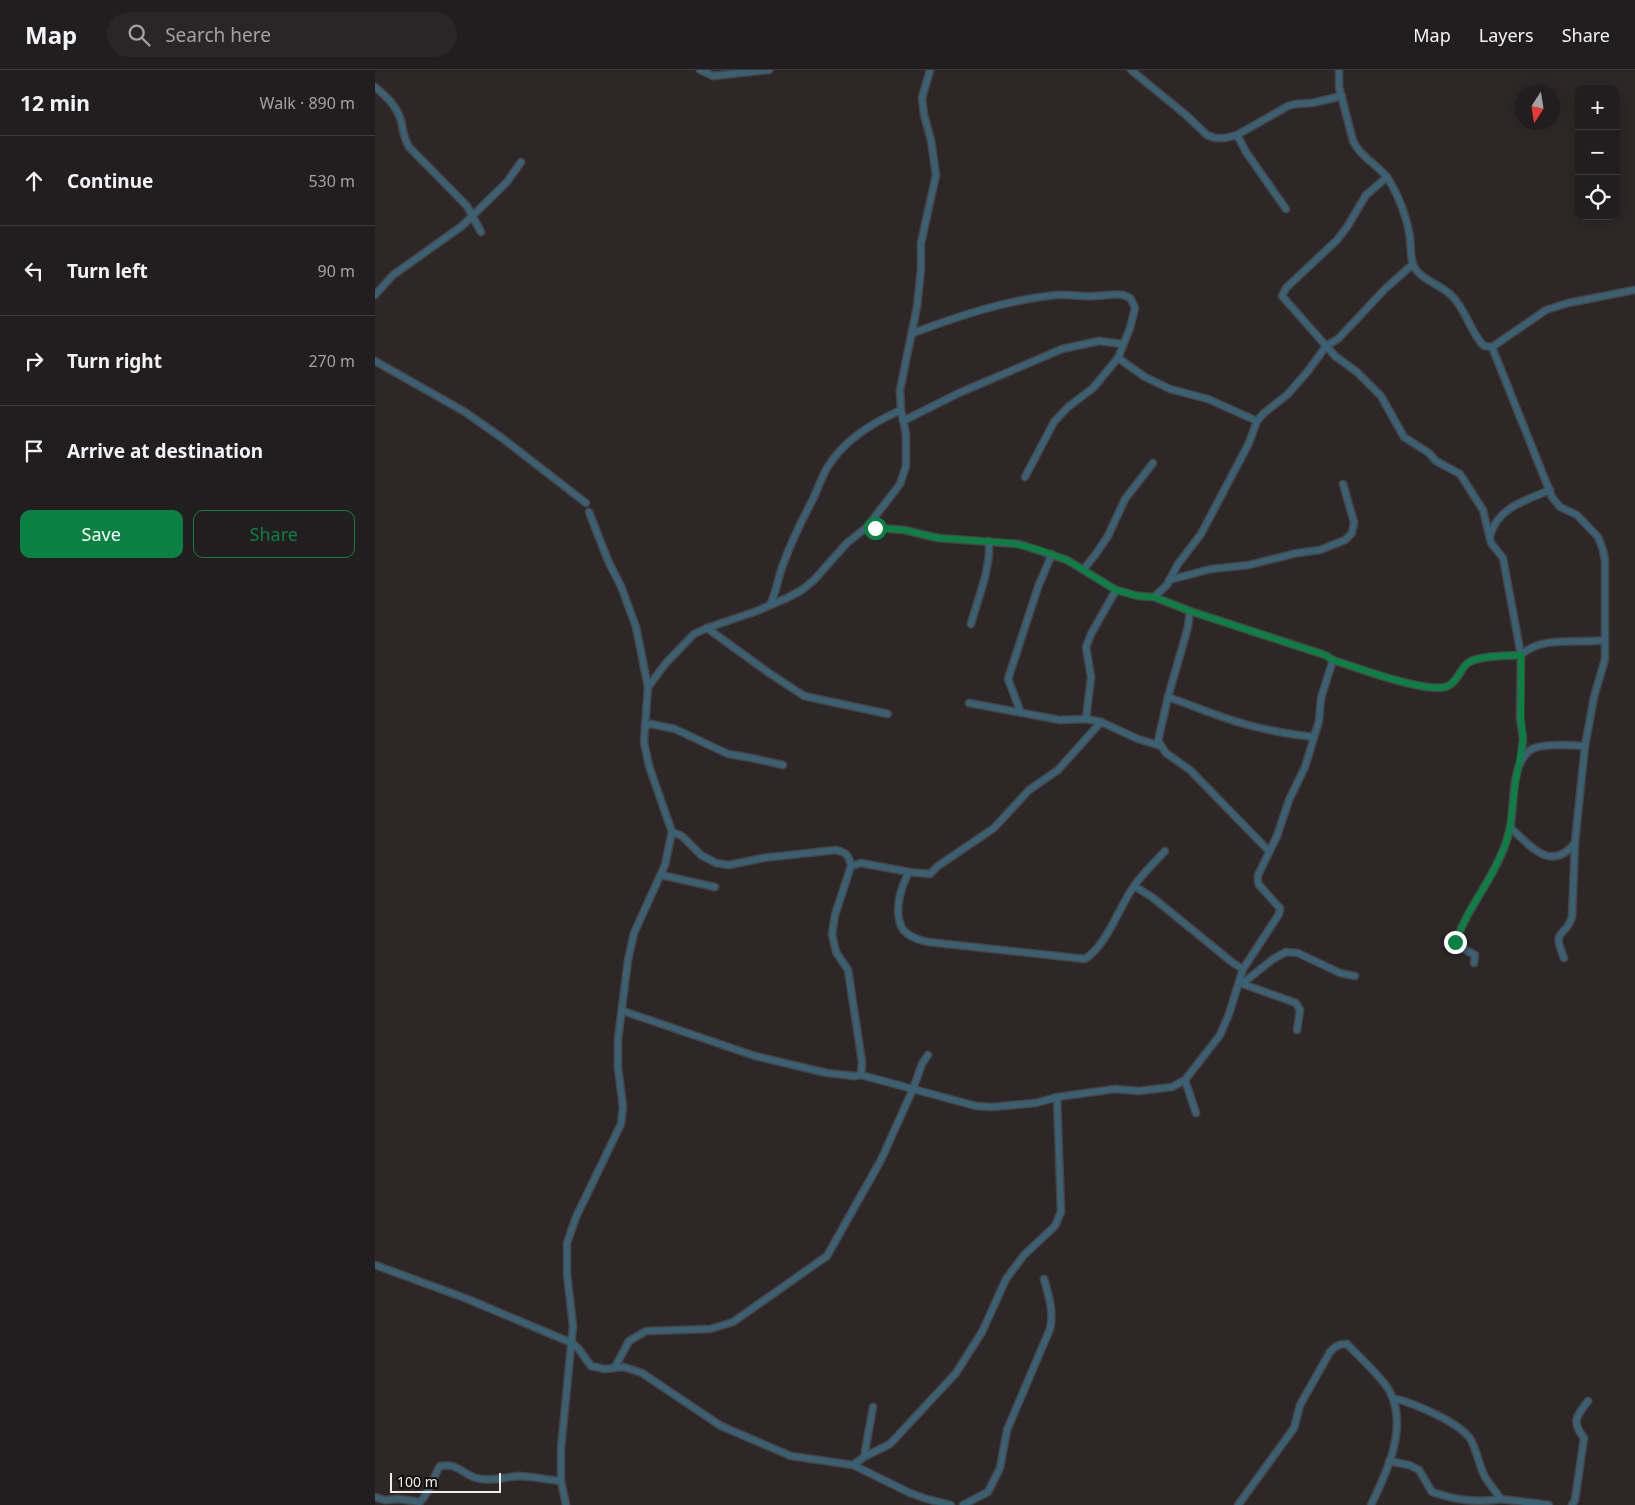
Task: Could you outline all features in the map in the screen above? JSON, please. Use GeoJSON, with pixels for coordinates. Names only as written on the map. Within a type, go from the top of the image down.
{"type":"FeatureCollection","features":[{"type":"Feature","properties":{"kind":"street"},"geometry":{"type":"LineString","coordinates":[[700,70],[713,76],[769,70]]}},
{"type":"Feature","properties":{"kind":"street"},"geometry":{"type":"LineString","coordinates":[[648,688],[666,663],[687,640],[707,628],[770,605],[794,594],[813,580],[847,543],[867,527],[891,497],[903,477],[906,466],[906,444],[899,401],[902,375],[913,333],[921,269],[921,243],[936,175],[934,155],[924,115],[922,98],[930,70]]}},
{"type":"Feature","properties":{"kind":"street"},"geometry":{"type":"LineString","coordinates":[[1131,70],[1186,115],[1207,135],[1219,138],[1237,135],[1288,106],[1313,103],[1342,96]]}},
{"type":"Feature","properties":{"kind":"street"},"geometry":{"type":"LineString","coordinates":[[1339,70],[1339,87],[1351,134],[1357,148],[1387,177],[1399,199],[1410,237],[1415,269],[1442,287],[1459,302],[1482,344],[1491,347],[1556,503],[1564,510],[1577,515],[1602,545],[1605,560],[1604,667],[1594,697],[1579,789],[1572,917],[1558,939],[1564,958]]}},
{"type":"Feature","properties":{"kind":"street"},"geometry":{"type":"LineString","coordinates":[[375,87],[389,99],[395,108],[401,120],[404,136],[409,147],[459,197],[473,215],[481,232]]}},
{"type":"Feature","properties":{"kind":"street"},"geometry":{"type":"LineString","coordinates":[[1237,135],[1246,152],[1286,209]]}},
{"type":"Feature","properties":{"kind":"street"},"geometry":{"type":"LineString","coordinates":[[375,294],[393,275],[452,235],[507,182],[521,162]]}},
{"type":"Feature","properties":{"kind":"street"},"geometry":{"type":"LineString","coordinates":[[1387,177],[1366,195],[1347,228],[1337,240],[1282,292],[1282,298],[1335,356],[1357,372],[1381,396],[1404,437],[1422,448],[1437,461],[1460,474],[1483,510],[1490,538],[1494,547],[1503,558],[1521,655],[1523,739],[1510,827],[1505,846],[1455,942],[1456,946],[1475,955],[1474,963]]}},
{"type":"Feature","properties":{"kind":"street"},"geometry":{"type":"LineString","coordinates":[[1154,597],[1169,580],[1178,564],[1201,534],[1249,443],[1257,421],[1287,394],[1326,346],[1338,339],[1385,289],[1413,264]]}},
{"type":"Feature","properties":{"kind":"street"},"geometry":{"type":"LineString","coordinates":[[1491,347],[1546,310],[1568,303],[1635,290]]}},
{"type":"Feature","properties":{"kind":"street"},"geometry":{"type":"LineString","coordinates":[[913,333],[965,314],[1027,299],[1059,295],[1093,296],[1119,294],[1131,299],[1135,308],[1118,358],[1093,388],[1054,422],[1025,477]]}},
{"type":"Feature","properties":{"kind":"street"},"geometry":{"type":"LineString","coordinates":[[903,421],[959,393],[1062,349],[1099,341],[1123,344]]}},
{"type":"Feature","properties":{"kind":"street"},"geometry":{"type":"LineString","coordinates":[[1118,358],[1145,377],[1170,389],[1208,399],[1257,421]]}},
{"type":"Feature","properties":{"kind":"street"},"geometry":{"type":"LineString","coordinates":[[375,361],[465,412],[586,503]]}},
{"type":"Feature","properties":{"kind":"street"},"geometry":{"type":"LineString","coordinates":[[770,605],[777,590],[783,564],[795,533],[828,466],[851,440],[863,430],[878,420],[901,410]]}},
{"type":"Feature","properties":{"kind":"street"},"geometry":{"type":"LineString","coordinates":[[1083,570],[1108,536],[1125,499],[1153,463]]}},
{"type":"Feature","properties":{"kind":"street"},"geometry":{"type":"LineString","coordinates":[[1169,580],[1211,569],[1249,565],[1297,553],[1320,550],[1345,540],[1352,533],[1354,522],[1343,484]]}},
{"type":"Feature","properties":{"kind":"street"},"geometry":{"type":"LineString","coordinates":[[1490,538],[1496,522],[1504,513],[1515,505],[1549,490]]}},
{"type":"Feature","properties":{"kind":"street"},"geometry":{"type":"LineString","coordinates":[[566,1505],[561,1481],[561,1448],[573,1326],[567,1274],[567,1243],[575,1217],[621,1124],[623,1107],[617,1055],[628,960],[634,933],[661,875],[672,832],[649,766],[644,742],[648,688],[636,627],[621,586],[609,563],[589,512]]}},
{"type":"Feature","properties":{"kind":"street"},"geometry":{"type":"LineString","coordinates":[[867,527],[904,530],[938,538],[1019,544],[1067,560],[1116,590],[1138,596],[1154,597],[1190,611],[1325,655],[1333,660],[1397,680],[1435,688],[1449,685],[1455,681],[1468,662],[1489,656],[1521,655],[1539,644],[1605,640]]}},
{"type":"Feature","properties":{"kind":"street"},"geometry":{"type":"LineString","coordinates":[[971,624],[985,572],[989,541]]}},
{"type":"Feature","properties":{"kind":"street"},"geometry":{"type":"LineString","coordinates":[[1021,713],[1009,679],[1038,587],[1052,554]]}},
{"type":"Feature","properties":{"kind":"street"},"geometry":{"type":"LineString","coordinates":[[1086,719],[1091,677],[1086,648],[1091,634],[1116,590]]}},
{"type":"Feature","properties":{"kind":"street"},"geometry":{"type":"LineString","coordinates":[[1190,611],[1188,627],[1168,697],[1158,741],[1166,753],[1190,770],[1269,851]]}},
{"type":"Feature","properties":{"kind":"street"},"geometry":{"type":"LineString","coordinates":[[707,628],[769,674],[804,696],[888,714]]}},
{"type":"Feature","properties":{"kind":"street"},"geometry":{"type":"LineString","coordinates":[[623,1011],[755,1056],[827,1073],[861,1075],[959,1102],[992,1107],[1036,1103],[1115,1089],[1139,1091],[1172,1088],[1185,1080],[1220,1035],[1241,983],[1243,969],[1279,914],[1280,908],[1257,882],[1277,836],[1289,800],[1305,767],[1315,737],[1319,721],[1321,698],[1333,660]]}},
{"type":"Feature","properties":{"kind":"street"},"geometry":{"type":"LineString","coordinates":[[1168,697],[1240,723],[1282,733],[1315,737]]}},
{"type":"Feature","properties":{"kind":"street"},"geometry":{"type":"LineString","coordinates":[[969,703],[1060,720],[1086,719],[1101,722],[1138,739],[1161,746]]}},
{"type":"Feature","properties":{"kind":"street"},"geometry":{"type":"LineString","coordinates":[[851,866],[861,863],[930,874],[938,866],[995,828],[1029,790],[1058,770],[1101,722]]}},
{"type":"Feature","properties":{"kind":"street"},"geometry":{"type":"LineString","coordinates":[[645,726],[651,724],[675,729],[728,754],[783,765]]}},
{"type":"Feature","properties":{"kind":"street"},"geometry":{"type":"LineString","coordinates":[[1521,759],[1530,750],[1538,746],[1585,746]]}},
{"type":"Feature","properties":{"kind":"street"},"geometry":{"type":"LineString","coordinates":[[1510,827],[1530,847],[1542,855],[1557,857],[1569,850],[1575,842]]}},
{"type":"Feature","properties":{"kind":"street"},"geometry":{"type":"LineString","coordinates":[[672,832],[682,836],[701,855],[716,863],[729,864],[835,850],[844,852],[849,857],[851,866],[835,915],[832,934],[835,952],[848,970],[862,1062],[861,1075]]}},
{"type":"Feature","properties":{"kind":"street"},"geometry":{"type":"LineString","coordinates":[[909,872],[902,886],[899,914],[901,927],[907,934],[919,940],[1085,959],[1091,955],[1115,921],[1134,886],[1165,851]]}},
{"type":"Feature","properties":{"kind":"street"},"geometry":{"type":"LineString","coordinates":[[661,875],[715,887]]}},
{"type":"Feature","properties":{"kind":"street"},"geometry":{"type":"LineString","coordinates":[[1134,886],[1152,897],[1233,964],[1243,969]]}},
{"type":"Feature","properties":{"kind":"street"},"geometry":{"type":"LineString","coordinates":[[1241,983],[1273,959],[1291,951],[1340,973],[1355,976]]}},
{"type":"Feature","properties":{"kind":"street"},"geometry":{"type":"LineString","coordinates":[[1241,983],[1296,1003],[1300,1010],[1297,1030]]}},
{"type":"Feature","properties":{"kind":"street"},"geometry":{"type":"LineString","coordinates":[[615,1367],[629,1341],[646,1332],[709,1329],[733,1322],[827,1256],[881,1160],[913,1090],[922,1064],[928,1055]]}},
{"type":"Feature","properties":{"kind":"street"},"geometry":{"type":"LineString","coordinates":[[1185,1080],[1196,1113]]}},
{"type":"Feature","properties":{"kind":"street"},"geometry":{"type":"LineString","coordinates":[[853,1465],[864,1457],[890,1444],[956,1373],[982,1332],[1006,1279],[1024,1255],[1055,1226],[1061,1212],[1057,1098]]}},
{"type":"Feature","properties":{"kind":"street"},"geometry":{"type":"LineString","coordinates":[[375,1265],[465,1298],[572,1343],[591,1366],[605,1369],[624,1368],[642,1373],[721,1426],[791,1456],[853,1465],[927,1500],[951,1505]]}},
{"type":"Feature","properties":{"kind":"street"},"geometry":{"type":"LineString","coordinates":[[963,1505],[988,1492],[1001,1468],[1007,1430],[1050,1329],[1053,1316],[1044,1279]]}},
{"type":"Feature","properties":{"kind":"street"},"geometry":{"type":"LineString","coordinates":[[1238,1505],[1294,1428],[1301,1405],[1335,1346],[1347,1344],[1388,1388],[1393,1398],[1396,1414],[1397,1430],[1389,1461],[1385,1475],[1371,1505]]}},
{"type":"Feature","properties":{"kind":"street"},"geometry":{"type":"LineString","coordinates":[[1393,1398],[1425,1409],[1462,1431],[1470,1439],[1485,1476],[1501,1499]]}},
{"type":"Feature","properties":{"kind":"street"},"geometry":{"type":"LineString","coordinates":[[1572,1505],[1575,1500],[1584,1438],[1575,1422],[1577,1415],[1587,1401]]}},
{"type":"Feature","properties":{"kind":"street"},"geometry":{"type":"LineString","coordinates":[[864,1457],[873,1407]]}},
{"type":"Feature","properties":{"kind":"street"},"geometry":{"type":"LineString","coordinates":[[1389,1461],[1409,1465],[1419,1470],[1432,1492],[1451,1498],[1481,1502],[1501,1499],[1549,1505]]}},
{"type":"Feature","properties":{"kind":"street"},"geometry":{"type":"LineString","coordinates":[[375,1497],[385,1500],[399,1499],[420,1502],[427,1495],[433,1482],[433,1477],[440,1466],[447,1465],[459,1468],[475,1478],[497,1480],[518,1476],[561,1481]]}},
{"type":"Feature","properties":{"kind":"route"},"geometry":{"type":"LineString","coordinates":[[875,528],[904,530],[938,538],[1019,544],[1067,560],[1116,590],[1138,596],[1154,597],[1190,611],[1325,655],[1333,660],[1397,680],[1435,688],[1443,688],[1455,681],[1468,662],[1489,656],[1521,655],[1523,739],[1510,827],[1505,846],[1492,874],[1469,912],[1455,942]]}}]}
